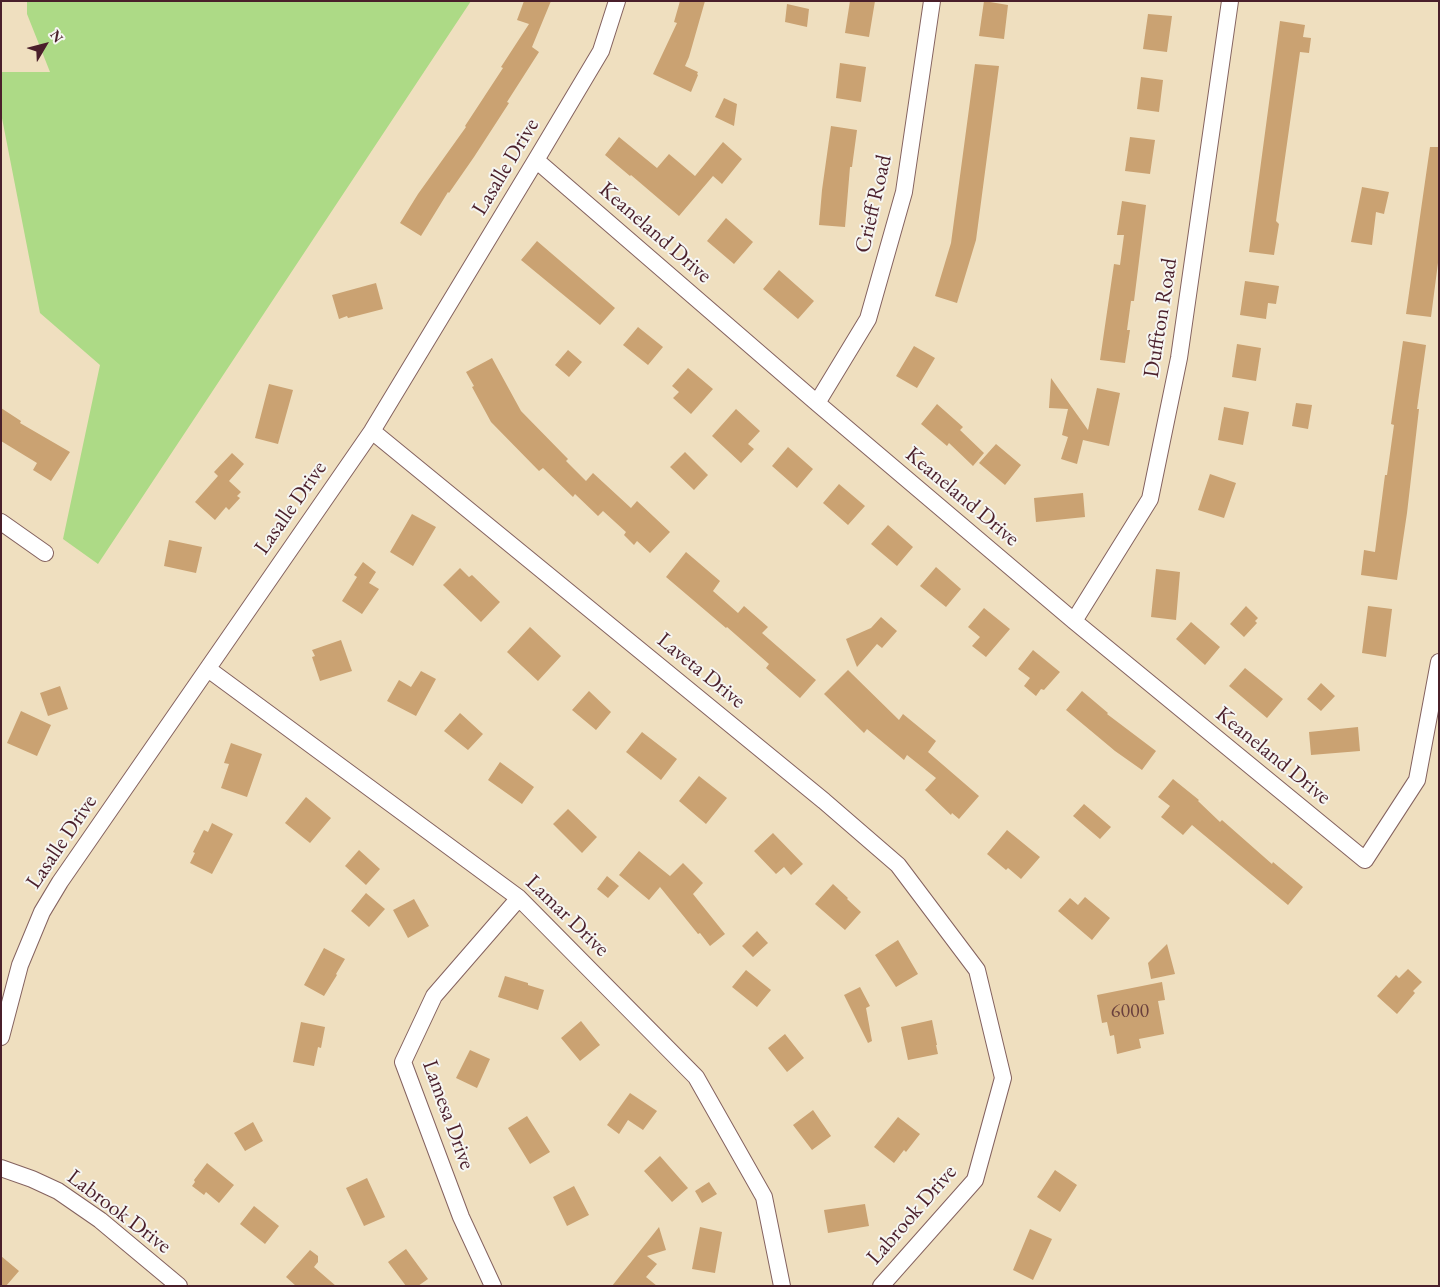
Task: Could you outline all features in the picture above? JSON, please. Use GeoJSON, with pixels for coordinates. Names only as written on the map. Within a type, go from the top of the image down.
{"type":"FeatureCollection","features":[{"type":"Feature","properties":{"kind":"street","name":"Lasalle Drive"},"geometry":{"type":"LineString","coordinates":[[1,1036],[20,965],[42,912],[60,882],[372,431],[601,51],[616,1]]}},
{"type":"Feature","properties":{"kind":"street","name":"Crieff Road"},"geometry":{"type":"LineString","coordinates":[[817,403],[868,319],[871,310],[904,192],[932,1]]}},
{"type":"Feature","properties":{"kind":"street","name":"Duffton Road"},"geometry":{"type":"LineString","coordinates":[[1074,621],[1150,499],[1179,358],[1230,1]]}},
{"type":"Feature","properties":{"kind":"street","name":"Keaneland Drive"},"geometry":{"type":"LineString","coordinates":[[536,160],[817,403],[1074,621],[1365,860],[1418,780],[1439,662]]}},
{"type":"Feature","properties":{"kind":"street","name":"Laveta Drive"},"geometry":{"type":"LineString","coordinates":[[372,431],[817,795],[898,865],[977,970]]}},
{"type":"Feature","properties":{"kind":"street"},"geometry":{"type":"LineString","coordinates":[[1,522],[45,553]]}},
{"type":"Feature","properties":{"kind":"street","name":"Lamar Drive"},"geometry":{"type":"LineString","coordinates":[[208,669],[519,898],[696,1077],[764,1197],[782,1286]]}},
{"type":"Feature","properties":{"kind":"street","name":"Lamesa Drive"},"geometry":{"type":"LineString","coordinates":[[493,1286],[461,1218],[403,1062],[434,996],[519,898]]}},
{"type":"Feature","properties":{"kind":"street","name":"Labrook Drive"},"geometry":{"type":"LineString","coordinates":[[881,1286],[975,1180],[1003,1078],[977,970]]}},
{"type":"Feature","properties":{"kind":"street","name":"Labrook Drive"},"geometry":{"type":"LineString","coordinates":[[1,1168],[58,1191],[100,1220],[179,1286]]}},
{"type":"Feature","properties":{"kind":"green space"},"geometry":{"type":"Polygon","coordinates":[[[27,1],[471,1],[98,564],[63,539],[100,365],[40,313],[1,113],[1,72],[50,72],[27,14],[27,1]]]}},
{"type":"Feature","properties":{"kind":"building"},"geometry":{"type":"Polygon","coordinates":[[[524,1],[551,1],[532,47],[539,52],[507,102],[509,103],[474,157],[448,192],[421,236],[400,223],[418,194],[466,127],[529,24],[517,20],[524,1]]]}},
{"type":"Feature","properties":{"kind":"building"},"geometry":{"type":"Polygon","coordinates":[[[680,1],[705,1],[685,66],[698,72],[691,92],[653,74],[677,23],[674,22],[680,1]]]}},
{"type":"Feature","properties":{"kind":"building"},"geometry":{"type":"Polygon","coordinates":[[[850,1],[875,1],[869,37],[845,33],[850,1]]]}},
{"type":"Feature","properties":{"kind":"building"},"geometry":{"type":"Polygon","coordinates":[[[984,1],[1008,5],[1004,39],[979,36],[984,1]]]}},
{"type":"Feature","properties":{"kind":"building"},"geometry":{"type":"Polygon","coordinates":[[[787,4],[809,9],[807,27],[785,22],[787,4]]]}},
{"type":"Feature","properties":{"kind":"building"},"geometry":{"type":"Polygon","coordinates":[[[1148,14],[1172,16],[1167,52],[1143,49],[1148,14]]]}},
{"type":"Feature","properties":{"kind":"building"},"geometry":{"type":"Polygon","coordinates":[[[1280,21],[1305,25],[1303,37],[1311,38],[1309,53],[1300,52],[1276,221],[1279,224],[1274,255],[1249,252],[1280,21]]]}},
{"type":"Feature","properties":{"kind":"building"},"geometry":{"type":"Polygon","coordinates":[[[840,63],[866,67],[861,102],[836,98],[840,63]]]}},
{"type":"Feature","properties":{"kind":"building"},"geometry":{"type":"Polygon","coordinates":[[[975,64],[999,66],[976,240],[957,303],[935,296],[951,243],[975,64]]]}},
{"type":"Feature","properties":{"kind":"building"},"geometry":{"type":"Polygon","coordinates":[[[1141,77],[1163,80],[1159,112],[1137,109],[1141,77]]]}},
{"type":"Feature","properties":{"kind":"building"},"geometry":{"type":"Polygon","coordinates":[[[724,98],[737,104],[734,126],[715,117],[724,98]]]}},
{"type":"Feature","properties":{"kind":"building"},"geometry":{"type":"Polygon","coordinates":[[[831,126],[857,130],[852,167],[850,167],[845,227],[819,225],[831,126]]]}},
{"type":"Feature","properties":{"kind":"building"},"geometry":{"type":"Polygon","coordinates":[[[619,137],[657,168],[669,154],[695,176],[723,142],[742,159],[722,184],[713,176],[679,216],[605,155],[619,137]]]}},
{"type":"Feature","properties":{"kind":"building"},"geometry":{"type":"Polygon","coordinates":[[[1130,137],[1155,140],[1150,174],[1125,171],[1130,137]]]}},
{"type":"Feature","properties":{"kind":"building"},"geometry":{"type":"Polygon","coordinates":[[[1430,147],[1439,147],[1439,255],[1431,317],[1406,314],[1430,147]]]}},
{"type":"Feature","properties":{"kind":"building"},"geometry":{"type":"Polygon","coordinates":[[[1362,187],[1389,192],[1384,214],[1376,212],[1372,245],[1351,242],[1362,187]]]}},
{"type":"Feature","properties":{"kind":"building"},"geometry":{"type":"Polygon","coordinates":[[[1122,201],[1146,205],[1134,301],[1131,301],[1127,330],[1130,330],[1125,363],[1100,360],[1114,264],[1120,265],[1124,235],[1117,235],[1122,201]]]}},
{"type":"Feature","properties":{"kind":"building"},"geometry":{"type":"Polygon","coordinates":[[[726,218],[753,242],[734,264],[707,241],[726,218]]]}},
{"type":"Feature","properties":{"kind":"building"},"geometry":{"type":"Polygon","coordinates":[[[537,241],[615,308],[600,325],[521,260],[537,241]]]}},
{"type":"Feature","properties":{"kind":"building"},"geometry":{"type":"Polygon","coordinates":[[[779,270],[814,301],[798,319],[763,289],[779,270]]]}},
{"type":"Feature","properties":{"kind":"building"},"geometry":{"type":"Polygon","coordinates":[[[1245,281],[1279,286],[1276,304],[1268,303],[1266,319],[1240,315],[1245,281]]]}},
{"type":"Feature","properties":{"kind":"building"},"geometry":{"type":"Polygon","coordinates":[[[376,283],[383,309],[339,319],[332,295],[376,283]]]}},
{"type":"Feature","properties":{"kind":"building"},"geometry":{"type":"Polygon","coordinates":[[[638,327],[663,347],[648,365],[623,345],[638,327]]]}},
{"type":"Feature","properties":{"kind":"building"},"geometry":{"type":"Polygon","coordinates":[[[1403,341],[1426,345],[1417,409],[1419,409],[1407,513],[1397,580],[1361,575],[1364,550],[1375,552],[1385,475],[1387,475],[1394,425],[1391,424],[1403,341]]]}},
{"type":"Feature","properties":{"kind":"building"},"geometry":{"type":"Polygon","coordinates":[[[1237,344],[1261,348],[1256,381],[1232,377],[1237,344]]]}},
{"type":"Feature","properties":{"kind":"building"},"geometry":{"type":"Polygon","coordinates":[[[914,346],[935,358],[917,388],[896,376],[914,346]]]}},
{"type":"Feature","properties":{"kind":"building"},"geometry":{"type":"Polygon","coordinates":[[[568,350],[582,362],[569,377],[555,365],[568,350]]]}},
{"type":"Feature","properties":{"kind":"building"},"geometry":{"type":"Polygon","coordinates":[[[492,358],[521,411],[568,459],[566,461],[586,481],[593,473],[631,508],[637,501],[670,532],[650,553],[637,541],[634,545],[624,535],[626,532],[603,511],[598,516],[575,494],[573,497],[543,468],[539,471],[491,422],[466,372],[492,358]]]}},
{"type":"Feature","properties":{"kind":"building"},"geometry":{"type":"Polygon","coordinates":[[[688,368],[713,389],[691,414],[673,398],[679,392],[672,386],[688,368]]]}},
{"type":"Feature","properties":{"kind":"building"},"geometry":{"type":"Polygon","coordinates":[[[1051,378],[1088,430],[1097,388],[1120,393],[1109,446],[1083,440],[1077,464],[1061,459],[1068,437],[1062,435],[1068,409],[1049,408],[1051,378]]]}},
{"type":"Feature","properties":{"kind":"building"},"geometry":{"type":"Polygon","coordinates":[[[269,384],[293,390],[278,444],[255,438],[269,384]]]}},
{"type":"Feature","properties":{"kind":"building"},"geometry":{"type":"Polygon","coordinates":[[[1296,403],[1312,405],[1308,429],[1292,426],[1296,403]]]}},
{"type":"Feature","properties":{"kind":"building"},"geometry":{"type":"Polygon","coordinates":[[[937,404],[963,427],[960,430],[984,453],[973,466],[949,443],[947,446],[921,424],[937,404]]]}},
{"type":"Feature","properties":{"kind":"building"},"geometry":{"type":"Polygon","coordinates":[[[1224,407],[1249,412],[1243,445],[1218,440],[1224,407]]]}},
{"type":"Feature","properties":{"kind":"building"},"geometry":{"type":"Polygon","coordinates":[[[1,408],[21,421],[20,423],[70,452],[51,481],[33,470],[37,463],[1,441],[1,408]]]}},
{"type":"Feature","properties":{"kind":"building"},"geometry":{"type":"Polygon","coordinates":[[[736,409],[760,431],[748,444],[754,449],[741,463],[712,436],[736,409]]]}},
{"type":"Feature","properties":{"kind":"building"},"geometry":{"type":"Polygon","coordinates":[[[996,444],[1021,465],[1005,485],[979,463],[996,444]]]}},
{"type":"Feature","properties":{"kind":"building"},"geometry":{"type":"Polygon","coordinates":[[[788,447],[813,469],[797,488],[772,466],[788,447]]]}},
{"type":"Feature","properties":{"kind":"building"},"geometry":{"type":"Polygon","coordinates":[[[685,452],[708,475],[694,490],[670,467],[685,452]]]}},
{"type":"Feature","properties":{"kind":"building"},"geometry":{"type":"Polygon","coordinates":[[[232,453],[244,464],[229,481],[241,492],[237,496],[240,498],[229,510],[226,507],[215,520],[195,502],[218,476],[214,472],[232,453]]]}},
{"type":"Feature","properties":{"kind":"building"},"geometry":{"type":"Polygon","coordinates":[[[1210,474],[1236,483],[1224,518],[1198,510],[1210,474]]]}},
{"type":"Feature","properties":{"kind":"building"},"geometry":{"type":"Polygon","coordinates":[[[839,484],[865,506],[848,525],[823,503],[839,484]]]}},
{"type":"Feature","properties":{"kind":"building"},"geometry":{"type":"Polygon","coordinates":[[[1083,493],[1085,517],[1036,522],[1034,498],[1083,493]]]}},
{"type":"Feature","properties":{"kind":"building"},"geometry":{"type":"Polygon","coordinates":[[[412,514],[436,527],[413,566],[390,552],[412,514]]]}},
{"type":"Feature","properties":{"kind":"building"},"geometry":{"type":"Polygon","coordinates":[[[888,525],[913,547],[897,566],[871,544],[888,525]]]}},
{"type":"Feature","properties":{"kind":"building"},"geometry":{"type":"Polygon","coordinates":[[[169,540],[202,547],[196,573],[164,566],[169,540]]]}},
{"type":"Feature","properties":{"kind":"building"},"geometry":{"type":"Polygon","coordinates":[[[686,552],[720,581],[713,591],[738,613],[744,606],[768,627],[762,633],[816,680],[800,698],[766,668],[769,664],[666,577],[686,552]]]}},
{"type":"Feature","properties":{"kind":"building"},"geometry":{"type":"Polygon","coordinates":[[[363,562],[376,572],[369,583],[379,589],[362,614],[342,601],[357,577],[354,575],[363,562]]]}},
{"type":"Feature","properties":{"kind":"building"},"geometry":{"type":"Polygon","coordinates":[[[936,567],[961,589],[946,607],[920,586],[936,567]]]}},
{"type":"Feature","properties":{"kind":"building"},"geometry":{"type":"Polygon","coordinates":[[[460,568],[469,577],[472,575],[500,602],[481,622],[443,585],[460,568]]]}},
{"type":"Feature","properties":{"kind":"building"},"geometry":{"type":"Polygon","coordinates":[[[1156,569],[1180,572],[1176,620],[1151,617],[1156,569]]]}},
{"type":"Feature","properties":{"kind":"building"},"geometry":{"type":"Polygon","coordinates":[[[1246,606],[1258,618],[1255,621],[1257,623],[1244,637],[1230,624],[1246,606]]]}},
{"type":"Feature","properties":{"kind":"building"},"geometry":{"type":"Polygon","coordinates":[[[1368,606],[1392,609],[1386,657],[1362,653],[1368,606]]]}},
{"type":"Feature","properties":{"kind":"building"},"geometry":{"type":"Polygon","coordinates":[[[984,608],[1010,629],[986,657],[972,646],[980,637],[968,627],[984,608]]]}},
{"type":"Feature","properties":{"kind":"building"},"geometry":{"type":"Polygon","coordinates":[[[881,617],[897,631],[882,648],[877,644],[857,667],[846,639],[871,628],[881,617]]]}},
{"type":"Feature","properties":{"kind":"building"},"geometry":{"type":"Polygon","coordinates":[[[1191,622],[1220,647],[1205,665],[1176,639],[1191,622]]]}},
{"type":"Feature","properties":{"kind":"building"},"geometry":{"type":"Polygon","coordinates":[[[530,627],[561,656],[538,681],[507,652],[530,627]]]}},
{"type":"Feature","properties":{"kind":"building"},"geometry":{"type":"Polygon","coordinates":[[[341,640],[352,671],[320,681],[312,657],[315,656],[312,650],[341,640]]]}},
{"type":"Feature","properties":{"kind":"building"},"geometry":{"type":"Polygon","coordinates":[[[1033,650],[1060,672],[1036,696],[1024,686],[1030,678],[1018,669],[1033,650]]]}},
{"type":"Feature","properties":{"kind":"building"},"geometry":{"type":"Polygon","coordinates":[[[1245,668],[1283,699],[1267,718],[1229,686],[1245,668]]]}},
{"type":"Feature","properties":{"kind":"building"},"geometry":{"type":"Polygon","coordinates":[[[848,670],[899,720],[903,714],[936,741],[928,752],[979,796],[959,819],[952,813],[951,815],[925,790],[936,778],[907,755],[904,760],[867,729],[864,733],[824,694],[848,670]]]}},
{"type":"Feature","properties":{"kind":"building"},"geometry":{"type":"Polygon","coordinates":[[[421,671],[436,679],[416,716],[387,701],[399,680],[411,687],[421,671]]]}},
{"type":"Feature","properties":{"kind":"building"},"geometry":{"type":"Polygon","coordinates":[[[1321,683],[1335,696],[1321,711],[1307,699],[1321,683]]]}},
{"type":"Feature","properties":{"kind":"building"},"geometry":{"type":"Polygon","coordinates":[[[60,686],[68,709],[48,716],[40,693],[60,686]]]}},
{"type":"Feature","properties":{"kind":"building"},"geometry":{"type":"Polygon","coordinates":[[[589,691],[611,712],[596,730],[572,710],[589,691]]]}},
{"type":"Feature","properties":{"kind":"building"},"geometry":{"type":"Polygon","coordinates":[[[1082,691],[1107,714],[1156,751],[1142,770],[1115,751],[1066,710],[1082,691]]]}},
{"type":"Feature","properties":{"kind":"building"},"geometry":{"type":"Polygon","coordinates":[[[21,711],[51,725],[37,756],[7,743],[21,711]]]}},
{"type":"Feature","properties":{"kind":"building"},"geometry":{"type":"Polygon","coordinates":[[[460,713],[483,734],[468,750],[444,731],[460,713]]]}},
{"type":"Feature","properties":{"kind":"building"},"geometry":{"type":"Polygon","coordinates":[[[1358,727],[1360,751],[1311,755],[1309,732],[1358,727]]]}},
{"type":"Feature","properties":{"kind":"building"},"geometry":{"type":"Polygon","coordinates":[[[642,732],[677,759],[661,780],[626,752],[642,732]]]}},
{"type":"Feature","properties":{"kind":"building"},"geometry":{"type":"Polygon","coordinates":[[[231,743],[262,754],[247,797],[221,788],[229,764],[224,763],[231,743]]]}},
{"type":"Feature","properties":{"kind":"building"},"geometry":{"type":"Polygon","coordinates":[[[500,762],[534,787],[522,804],[488,780],[500,762]]]}},
{"type":"Feature","properties":{"kind":"building"},"geometry":{"type":"Polygon","coordinates":[[[699,776],[727,798],[706,824],[679,801],[699,776]]]}},
{"type":"Feature","properties":{"kind":"building"},"geometry":{"type":"Polygon","coordinates":[[[1173,779],[1199,800],[1220,822],[1222,820],[1272,864],[1273,862],[1303,887],[1288,905],[1192,825],[1183,835],[1161,817],[1170,806],[1158,797],[1173,779]]]}},
{"type":"Feature","properties":{"kind":"building"},"geometry":{"type":"Polygon","coordinates":[[[306,797],[331,818],[310,843],[285,823],[306,797]]]}},
{"type":"Feature","properties":{"kind":"building"},"geometry":{"type":"Polygon","coordinates":[[[1084,804],[1111,827],[1100,839],[1073,816],[1084,804]]]}},
{"type":"Feature","properties":{"kind":"building"},"geometry":{"type":"Polygon","coordinates":[[[568,809],[597,837],[582,853],[553,824],[568,809]]]}},
{"type":"Feature","properties":{"kind":"building"},"geometry":{"type":"Polygon","coordinates":[[[212,823],[233,834],[212,874],[190,863],[195,853],[193,852],[204,830],[208,832],[212,823]]]}},
{"type":"Feature","properties":{"kind":"building"},"geometry":{"type":"Polygon","coordinates":[[[1007,830],[1040,857],[1021,879],[1008,868],[1006,870],[987,854],[1007,830]]]}},
{"type":"Feature","properties":{"kind":"building"},"geometry":{"type":"Polygon","coordinates":[[[773,833],[803,864],[791,875],[784,867],[776,874],[754,851],[773,833]]]}},
{"type":"Feature","properties":{"kind":"building"},"geometry":{"type":"Polygon","coordinates":[[[359,850],[380,869],[366,885],[345,866],[359,850]]]}},
{"type":"Feature","properties":{"kind":"building"},"geometry":{"type":"Polygon","coordinates":[[[639,851],[670,876],[683,863],[703,883],[693,894],[725,934],[710,946],[660,887],[649,900],[619,875],[639,851]]]}},
{"type":"Feature","properties":{"kind":"building"},"geometry":{"type":"Polygon","coordinates":[[[607,876],[619,886],[608,898],[597,889],[607,876]]]}},
{"type":"Feature","properties":{"kind":"building"},"geometry":{"type":"Polygon","coordinates":[[[833,884],[861,912],[845,930],[815,904],[833,884]]]}},
{"type":"Feature","properties":{"kind":"building"},"geometry":{"type":"Polygon","coordinates":[[[366,893],[385,909],[369,927],[351,911],[366,893]]]}},
{"type":"Feature","properties":{"kind":"building"},"geometry":{"type":"Polygon","coordinates":[[[1085,897],[1110,918],[1092,940],[1058,911],[1070,898],[1078,905],[1085,897]]]}},
{"type":"Feature","properties":{"kind":"building"},"geometry":{"type":"Polygon","coordinates":[[[414,899],[429,926],[408,938],[393,910],[414,899]]]}},
{"type":"Feature","properties":{"kind":"building"},"geometry":{"type":"Polygon","coordinates":[[[757,931],[768,943],[753,957],[742,946],[757,931]]]}},
{"type":"Feature","properties":{"kind":"building"},"geometry":{"type":"Polygon","coordinates":[[[898,940],[918,974],[896,987],[875,955],[898,940]]]}},
{"type":"Feature","properties":{"kind":"building"},"geometry":{"type":"Polygon","coordinates":[[[1167,944],[1175,974],[1151,979],[1148,963],[1167,944]]]}},
{"type":"Feature","properties":{"kind":"building"},"geometry":{"type":"Polygon","coordinates":[[[324,948],[345,959],[324,996],[304,985],[324,948]]]}},
{"type":"Feature","properties":{"kind":"building"},"geometry":{"type":"Polygon","coordinates":[[[1408,969],[1422,982],[1413,991],[1415,993],[1397,1014],[1377,996],[1396,975],[1399,978],[1408,969]]]}},
{"type":"Feature","properties":{"kind":"building"},"geometry":{"type":"Polygon","coordinates":[[[746,970],[771,990],[757,1007],[732,987],[746,970]]]}},
{"type":"Feature","properties":{"kind":"building"},"geometry":{"type":"Polygon","coordinates":[[[505,976],[544,990],[538,1010],[498,997],[505,976]]]}},
{"type":"Feature","properties":{"kind":"building"},"geometry":{"type":"Polygon","coordinates":[[[1162,982],[1165,1000],[1158,1001],[1164,1034],[1139,1039],[1141,1048],[1117,1054],[1114,1035],[1110,1036],[1107,1022],[1102,1023],[1097,995],[1162,982]]]}},
{"type":"Feature","properties":{"kind":"building"},"geometry":{"type":"Polygon","coordinates":[[[860,987],[870,1006],[866,1008],[872,1041],[868,1043],[844,995],[860,987]]]}},
{"type":"Feature","properties":{"kind":"building"},"geometry":{"type":"Polygon","coordinates":[[[932,1020],[938,1054],[908,1060],[901,1027],[932,1020]]]}},
{"type":"Feature","properties":{"kind":"building"},"geometry":{"type":"Polygon","coordinates":[[[581,1021],[600,1045],[580,1061],[561,1038],[581,1021]]]}},
{"type":"Feature","properties":{"kind":"building"},"geometry":{"type":"Polygon","coordinates":[[[301,1022],[325,1027],[321,1048],[318,1047],[314,1066],[293,1062],[301,1022]]]}},
{"type":"Feature","properties":{"kind":"building"},"geometry":{"type":"Polygon","coordinates":[[[785,1034],[804,1058],[787,1072],[768,1048],[785,1034]]]}},
{"type":"Feature","properties":{"kind":"building"},"geometry":{"type":"Polygon","coordinates":[[[470,1050],[490,1059],[477,1088],[456,1078],[470,1050]]]}},
{"type":"Feature","properties":{"kind":"building"},"geometry":{"type":"Polygon","coordinates":[[[630,1093],[657,1111],[643,1130],[628,1120],[619,1134],[607,1125],[630,1093]]]}},
{"type":"Feature","properties":{"kind":"building"},"geometry":{"type":"Polygon","coordinates":[[[813,1110],[831,1136],[812,1150],[793,1125],[813,1110]]]}},
{"type":"Feature","properties":{"kind":"building"},"geometry":{"type":"Polygon","coordinates":[[[527,1116],[550,1152],[530,1164],[508,1128],[527,1116]]]}},
{"type":"Feature","properties":{"kind":"building"},"geometry":{"type":"Polygon","coordinates":[[[898,1117],[920,1134],[906,1152],[904,1150],[894,1163],[874,1147],[898,1117]]]}},
{"type":"Feature","properties":{"kind":"building"},"geometry":{"type":"Polygon","coordinates":[[[253,1122],[263,1141],[245,1151],[234,1133],[253,1122]]]}},
{"type":"Feature","properties":{"kind":"building"},"geometry":{"type":"Polygon","coordinates":[[[660,1156],[688,1188],[672,1202],[644,1171],[660,1156]]]}},
{"type":"Feature","properties":{"kind":"building"},"geometry":{"type":"Polygon","coordinates":[[[207,1163],[234,1185],[219,1203],[206,1192],[204,1195],[192,1186],[195,1182],[194,1180],[207,1163]]]}},
{"type":"Feature","properties":{"kind":"building"},"geometry":{"type":"Polygon","coordinates":[[[1055,1170],[1077,1185],[1060,1212],[1037,1197],[1055,1170]]]}},
{"type":"Feature","properties":{"kind":"building"},"geometry":{"type":"Polygon","coordinates":[[[367,1178],[385,1217],[364,1226],[346,1188],[367,1178]]]}},
{"type":"Feature","properties":{"kind":"building"},"geometry":{"type":"Polygon","coordinates":[[[709,1182],[717,1194],[702,1203],[695,1191],[709,1182]]]}},
{"type":"Feature","properties":{"kind":"building"},"geometry":{"type":"Polygon","coordinates":[[[574,1186],[589,1215],[567,1226],[553,1197],[574,1186]]]}},
{"type":"Feature","properties":{"kind":"building"},"geometry":{"type":"Polygon","coordinates":[[[865,1204],[869,1226],[828,1233],[824,1210],[865,1204]]]}},
{"type":"Feature","properties":{"kind":"building"},"geometry":{"type":"Polygon","coordinates":[[[254,1206],[279,1226],[265,1244],[240,1224],[254,1206]]]}},
{"type":"Feature","properties":{"kind":"building"},"geometry":{"type":"Polygon","coordinates":[[[659,1227],[666,1250],[647,1256],[657,1264],[646,1277],[657,1286],[612,1286],[659,1227]]]}},
{"type":"Feature","properties":{"kind":"building"},"geometry":{"type":"Polygon","coordinates":[[[700,1227],[722,1232],[715,1273],[692,1269],[700,1227]]]}},
{"type":"Feature","properties":{"kind":"building"},"geometry":{"type":"Polygon","coordinates":[[[1030,1229],[1052,1239],[1033,1280],[1013,1270],[1030,1229]]]}},
{"type":"Feature","properties":{"kind":"building"},"geometry":{"type":"Polygon","coordinates":[[[406,1249],[428,1279],[418,1286],[406,1286],[388,1262],[406,1249]]]}},
{"type":"Feature","properties":{"kind":"building"},"geometry":{"type":"Polygon","coordinates":[[[310,1250],[318,1256],[318,1262],[314,1267],[336,1286],[296,1286],[286,1277],[310,1250]]]}},
{"type":"Feature","properties":{"kind":"building"},"geometry":{"type":"Polygon","coordinates":[[[1,1256],[19,1271],[6,1286],[1,1286],[1,1256]]]}}]}
